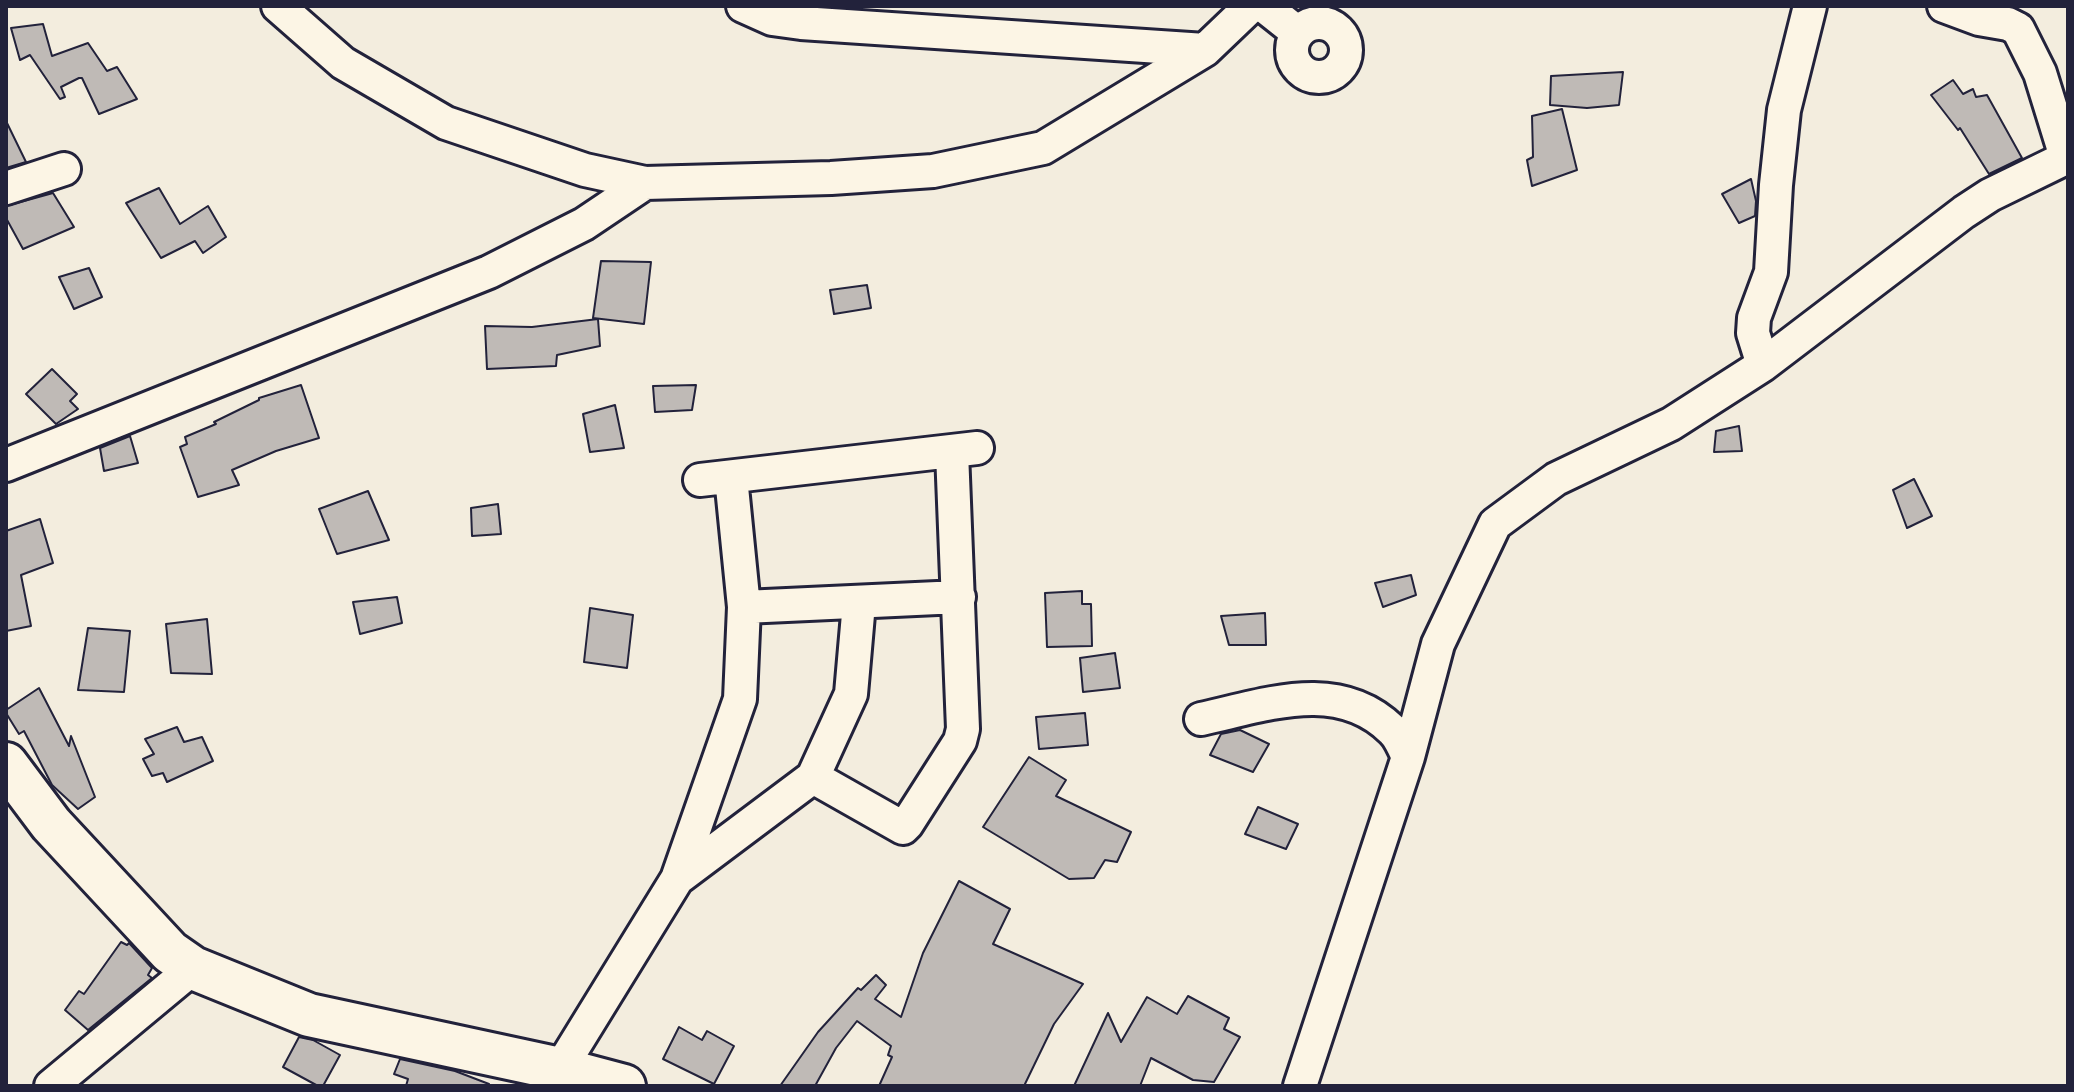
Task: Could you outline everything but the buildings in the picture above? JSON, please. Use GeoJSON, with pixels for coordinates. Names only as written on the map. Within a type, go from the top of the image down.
{"type":"FeatureCollection","features":[{"type":"Feature","properties":{"kind":"street"},"geometry":{"type":"LineString","coordinates":[[278,6],[343,63],[446,123],[585,170],[645,183],[831,178],[933,171],[1043,148],[1205,50],[1233,12]]}},
{"type":"Feature","properties":{"kind":"street"},"geometry":{"type":"LineString","coordinates":[[743,6],[772,19],[801,23],[1205,50]]}},
{"type":"Feature","properties":{"kind":"street"},"geometry":{"type":"LineString","coordinates":[[1264,6],[1298,33]]}},
{"type":"Feature","properties":{"kind":"street"},"geometry":{"type":"LineString","coordinates":[[1763,365],[1753,333],[1754,318],[1771,272],[1784,110],[1810,6]]}},
{"type":"Feature","properties":{"kind":"street"},"geometry":{"type":"LineString","coordinates":[[1300,1086],[1408,757],[1438,644],[1495,524],[1556,479],[1671,424],[1763,365],[1964,212],[1990,195],[2067,157],[2040,73],[2018,29],[1944,6]]}},
{"type":"Feature","properties":{"kind":"street"},"geometry":{"type":"LineString","coordinates":[[6,188],[64,169]]}},
{"type":"Feature","properties":{"kind":"street"},"geometry":{"type":"LineString","coordinates":[[6,465],[489,272],[584,224],[645,183]]}},
{"type":"Feature","properties":{"kind":"street"},"geometry":{"type":"LineString","coordinates":[[560,1069],[677,879],[740,699],[744,607],[716,478],[965,450],[959,597],[963,729],[960,741],[903,828],[813,777]]}},
{"type":"Feature","properties":{"kind":"street"},"geometry":{"type":"LineString","coordinates":[[744,607],[959,597]]}},
{"type":"Feature","properties":{"kind":"street"},"geometry":{"type":"LineString","coordinates":[[677,879],[813,777],[851,694],[859,603]]}},
{"type":"Feature","properties":{"kind":"street"},"geometry":{"type":"LineString","coordinates":[[1201,719],[1282,702],[1331,698],[1356,705],[1394,731],[1408,757]]}},
{"type":"Feature","properties":{"kind":"street"},"geometry":{"type":"LineString","coordinates":[[6,764],[51,824],[170,952],[193,968],[309,1015],[560,1069],[624,1086]]}},
{"type":"Feature","properties":{"kind":"street"},"geometry":{"type":"LineString","coordinates":[[51,1086],[193,968]]}}]}
